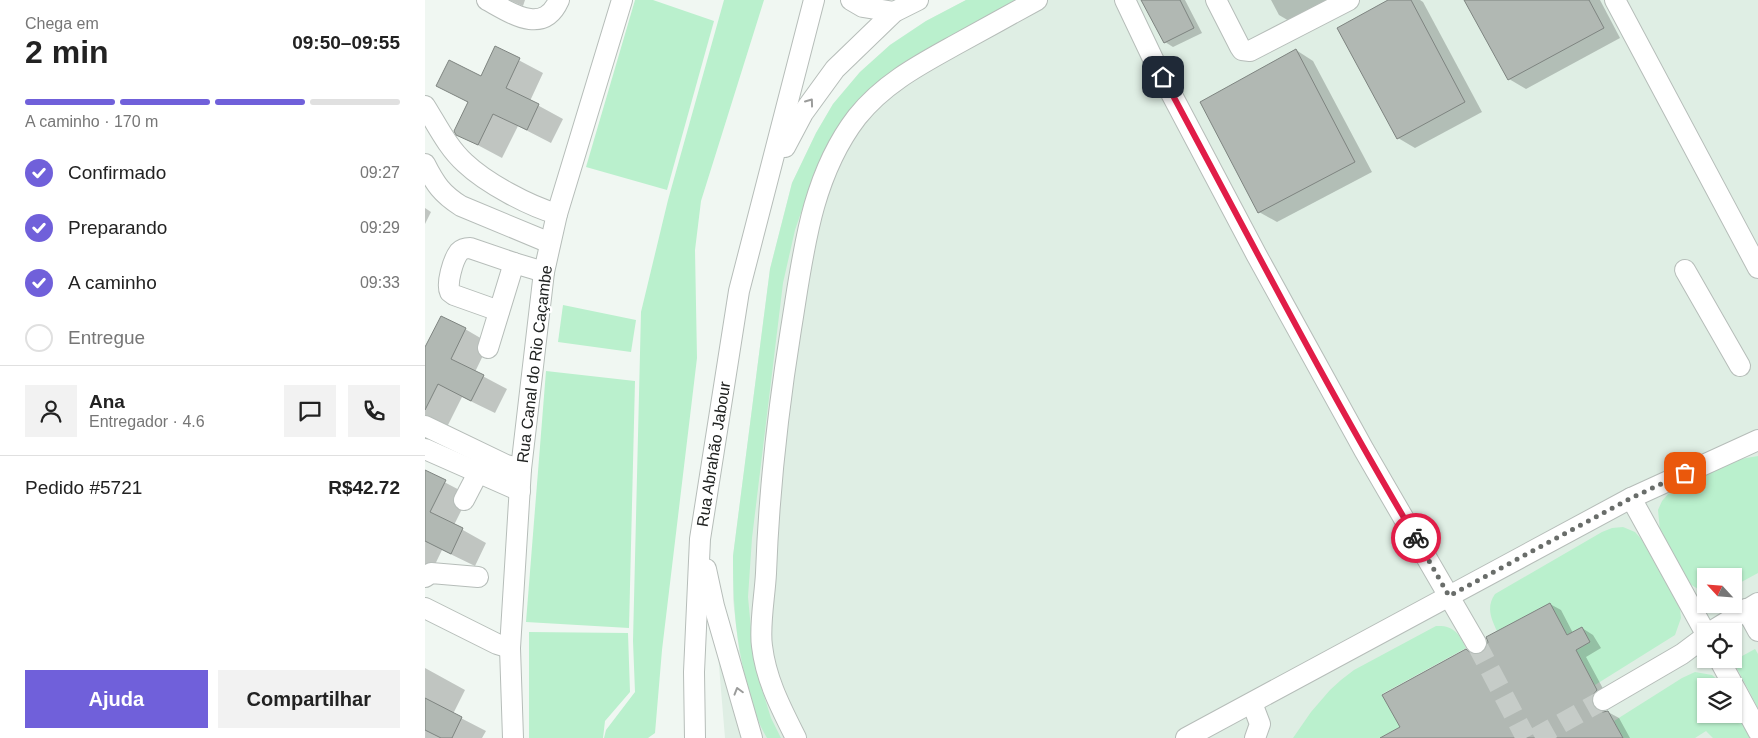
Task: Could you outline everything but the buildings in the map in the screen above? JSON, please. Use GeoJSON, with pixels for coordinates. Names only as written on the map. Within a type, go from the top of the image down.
{"type":"FeatureCollection","features":[{"type":"Feature","properties":{"kind":"street"},"geometry":{"type":"LineString","coordinates":[[487,0],[517,16],[537,19],[555,10],[559,0]]}},
{"type":"Feature","properties":{"kind":"street","name":"Rua Canal do Rio Caçambe"},"geometry":{"type":"LineString","coordinates":[[513,738],[510,648],[521,469],[544,272],[557,214],[621,0]]}},
{"type":"Feature","properties":{"kind":"street","name":"Rua Abrahão Jabour"},"geometry":{"type":"LineString","coordinates":[[695,738],[694,672],[700,539],[739,292],[814,0]]}},
{"type":"Feature","properties":{"kind":"street"},"geometry":{"type":"LineString","coordinates":[[851,0],[863,7],[894,12]]}},
{"type":"Feature","properties":{"kind":"street","name":"Rua Abrahão Jabour"},"geometry":{"type":"LineString","coordinates":[[770,175],[803,113],[835,69],[894,12],[918,0]]}},
{"type":"Feature","properties":{"kind":"street"},"geometry":{"type":"LineString","coordinates":[[797,738],[777,701],[766,673],[761,644],[768,518],[783,382],[799,276],[810,219],[821,184],[846,134],[876,96],[910,70],[1037,0]]}},
{"type":"Feature","properties":{"kind":"street"},"geometry":{"type":"LineString","coordinates":[[1125,0],[1154,61],[1256,254],[1364,450],[1476,643]]}},
{"type":"Feature","properties":{"kind":"street"},"geometry":{"type":"LineString","coordinates":[[1216,0],[1240,47],[1246,51],[1250,51],[1349,0]]}},
{"type":"Feature","properties":{"kind":"street"},"geometry":{"type":"LineString","coordinates":[[1615,0],[1758,268]]}},
{"type":"Feature","properties":{"kind":"street"},"geometry":{"type":"LineString","coordinates":[[425,106],[447,141],[465,163],[497,186],[545,211],[557,214]]}},
{"type":"Feature","properties":{"kind":"street"},"geometry":{"type":"LineString","coordinates":[[425,164],[435,184],[448,198],[461,206],[550,243]]}},
{"type":"Feature","properties":{"kind":"street"},"geometry":{"type":"LineString","coordinates":[[499,311],[450,292],[447,282],[459,252],[465,248],[470,248],[544,272]]}},
{"type":"Feature","properties":{"kind":"street"},"geometry":{"type":"LineString","coordinates":[[488,348],[514,263]]}},
{"type":"Feature","properties":{"kind":"street"},"geometry":{"type":"LineString","coordinates":[[1685,270],[1740,366]]}},
{"type":"Feature","properties":{"kind":"street"},"geometry":{"type":"LineString","coordinates":[[425,426],[506,465],[521,469]]}},
{"type":"Feature","properties":{"kind":"street"},"geometry":{"type":"LineString","coordinates":[[1186,738],[1631,498],[1758,440]]}},
{"type":"Feature","properties":{"kind":"street"},"geometry":{"type":"LineString","coordinates":[[425,449],[520,491]]}},
{"type":"Feature","properties":{"kind":"street"},"geometry":{"type":"LineString","coordinates":[[465,500],[477,473]]}},
{"type":"Feature","properties":{"kind":"street"},"geometry":{"type":"LineString","coordinates":[[1631,498],[1699,623]]}},
{"type":"Feature","properties":{"kind":"street"},"geometry":{"type":"LineString","coordinates":[[700,539],[714,606],[752,738]]}},
{"type":"Feature","properties":{"kind":"street"},"geometry":{"type":"LineString","coordinates":[[425,577],[431,573],[478,577]]}},
{"type":"Feature","properties":{"kind":"street"},"geometry":{"type":"LineString","coordinates":[[1725,623],[1752,606],[1758,631]]}},
{"type":"Feature","properties":{"kind":"street"},"geometry":{"type":"LineString","coordinates":[[425,608],[497,644],[510,648]]}},
{"type":"Feature","properties":{"kind":"street"},"geometry":{"type":"LineString","coordinates":[[1603,700],[1682,654],[1697,642]]}},
{"type":"Feature","properties":{"kind":"street"},"geometry":{"type":"LineString","coordinates":[[1724,668],[1758,731]]}},
{"type":"Feature","properties":{"kind":"street"},"geometry":{"type":"LineString","coordinates":[[1252,703],[1260,724],[1255,738]]}},
{"type":"Feature","properties":{"kind":"shaded area"},"geometry":{"type":"Polygon","coordinates":[[[966,0],[1758,0],[1758,738],[725,738],[718,654],[739,650],[733,600],[733,556],[770,269],[792,183],[816,133],[833,104],[860,72],[890,45],[926,21],[966,0]]]}},
{"type":"Feature","properties":{"kind":"green space"},"geometry":{"type":"Polygon","coordinates":[[[635,0],[653,0],[714,21],[667,190],[586,167],[635,0]]]}},
{"type":"Feature","properties":{"kind":"green space"},"geometry":{"type":"Polygon","coordinates":[[[724,0],[764,0],[701,201],[695,250],[697,358],[662,650],[655,733],[648,738],[604,738],[606,730],[635,692],[633,641],[641,312],[668,200],[724,0]]]}},
{"type":"Feature","properties":{"kind":"green space"},"geometry":{"type":"Polygon","coordinates":[[[966,0],[1025,0],[904,62],[870,91],[833,139],[813,178],[795,230],[783,283],[752,538],[748,597],[753,650],[761,686],[771,718],[781,738],[767,738],[752,702],[739,648],[734,603],[733,556],[770,269],[792,183],[816,133],[833,104],[860,72],[890,45],[926,21],[966,0]]]}},
{"type":"Feature","properties":{"kind":"green space"},"geometry":{"type":"Polygon","coordinates":[[[563,305],[636,320],[631,352],[558,342],[563,305]]]}},
{"type":"Feature","properties":{"kind":"green space"},"geometry":{"type":"Polygon","coordinates":[[[546,371],[635,381],[629,628],[526,622],[546,371]]]}},
{"type":"Feature","properties":{"kind":"green space"},"geometry":{"type":"Polygon","coordinates":[[[1758,456],[1758,573],[1743,581],[1743,568],[1697,568],[1697,588],[1690,584],[1660,531],[1658,510],[1662,501],[1669,493],[1729,461],[1758,456]]]}},
{"type":"Feature","properties":{"kind":"green space"},"geometry":{"type":"Polygon","coordinates":[[[1623,527],[1635,532],[1642,540],[1680,608],[1681,618],[1675,635],[1595,685],[1576,650],[1590,642],[1582,627],[1567,635],[1550,603],[1497,631],[1491,617],[1490,608],[1495,594],[1602,532],[1612,528],[1623,527]]]}},
{"type":"Feature","properties":{"kind":"green space"},"geometry":{"type":"Polygon","coordinates":[[[1436,626],[1447,627],[1455,631],[1466,648],[1382,694],[1400,727],[1385,735],[1387,738],[1293,738],[1311,712],[1341,680],[1354,670],[1436,626]]]}},
{"type":"Feature","properties":{"kind":"green space"},"geometry":{"type":"Polygon","coordinates":[[[529,632],[628,633],[630,692],[605,721],[603,738],[529,738],[529,632]]]}},
{"type":"Feature","properties":{"kind":"green space"},"geometry":{"type":"Polygon","coordinates":[[[1755,649],[1758,654],[1758,708],[1737,668],[1742,668],[1742,656],[1755,649]]]}},
{"type":"Feature","properties":{"kind":"green space"},"geometry":{"type":"Polygon","coordinates":[[[1695,672],[1712,675],[1715,678],[1697,678],[1697,723],[1742,723],[1742,720],[1752,738],[1713,738],[1706,731],[1695,738],[1623,738],[1614,721],[1682,678],[1695,672]]]}},
{"type":"Feature","properties":{"kind":"tunnel"},"geometry":{"type":"LineString","coordinates":[[1476,643],[1526,738]]}},
{"type":"Feature","properties":{"kind":"tunnel"},"geometry":{"type":"LineString","coordinates":[[1535,738],[1603,700]]}},
{"type":"Feature","properties":{"kind":"way so far"},"geometry":{"type":"LineString","coordinates":[[1416,538],[1449,596],[1631,498],[1685,473]]}},
{"type":"Feature","properties":{"kind":"route"},"geometry":{"type":"LineString","coordinates":[[1163,77],[1256,254],[1364,450],[1416,538]]}}]}
